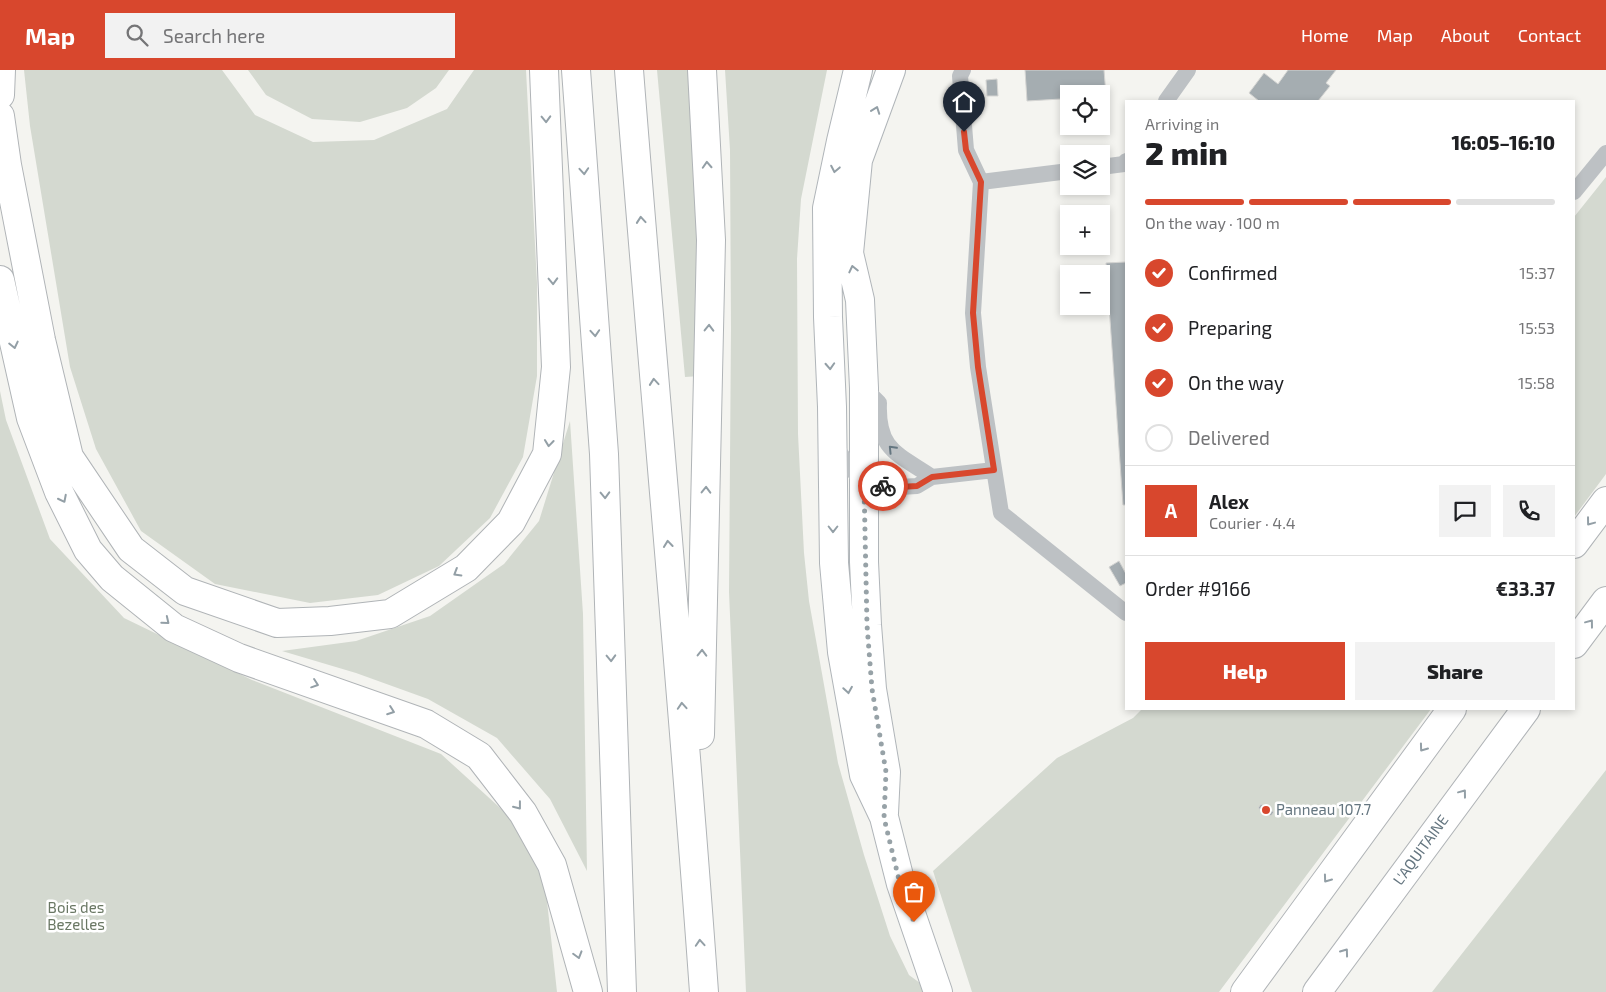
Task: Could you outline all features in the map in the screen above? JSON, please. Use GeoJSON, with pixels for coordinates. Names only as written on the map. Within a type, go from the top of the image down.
{"type":"FeatureCollection","features":[{"type":"Feature","properties":{"kind":"main road"},"geometry":{"type":"LineString","coordinates":[[0,95],[1,70]]}},
{"type":"Feature","properties":{"kind":"main road"},"geometry":{"type":"LineString","coordinates":[[0,116],[7,165],[41,340],[69,457],[131,550],[185,591],[277,623],[330,622],[390,614],[466,568],[511,522],[548,454],[556,367],[544,70]]}},
{"type":"Feature","properties":{"kind":"main road"},"geometry":{"type":"LineString","coordinates":[[576,70],[604,454],[622,992]]}},
{"type":"Feature","properties":{"kind":"main road"},"geometry":{"type":"LineString","coordinates":[[629,70],[665,519],[678,649],[704,992]]}},
{"type":"Feature","properties":{"kind":"main road"},"geometry":{"type":"LineString","coordinates":[[697,894],[712,240],[702,70]]}},
{"type":"Feature","properties":{"kind":"main road"},"geometry":{"type":"LineString","coordinates":[[858,70],[827,208],[834,563],[842,652],[864,775],[884,818],[900,884],[938,992]]}},
{"type":"Feature","properties":{"kind":"main road"},"geometry":{"type":"LineString","coordinates":[[884,818],[886,772],[872,689],[867,625],[864,388],[860,300],[849,253],[858,160],[891,70]]}},
{"type":"Feature","properties":{"kind":"main road"},"geometry":{"type":"LineString","coordinates":[[0,280],[31,418],[59,492],[88,550],[112,578],[174,628],[239,658],[426,724],[479,756],[523,813],[552,865],[588,992]]}},
{"type":"Feature","properties":{"kind":"main road"},"geometry":{"type":"LineString","coordinates":[[1575,543],[1606,501]]}},
{"type":"Feature","properties":{"kind":"main road"},"geometry":{"type":"LineString","coordinates":[[1575,643],[1606,601]]}},
{"type":"Feature","properties":{"kind":"main road"},"geometry":{"type":"LineString","coordinates":[[1245,992],[1451,710]]}},
{"type":"Feature","properties":{"kind":"main road","name":"L'AQUITAINE"},"geometry":{"type":"LineString","coordinates":[[1317,992],[1525,710]]}},
{"type":"Feature","properties":{"kind":"lane"},"geometry":{"type":"LineString","coordinates":[[963,70],[960,76],[966,150],[981,182],[973,313],[978,367],[1001,514],[1125,612]]}},
{"type":"Feature","properties":{"kind":"lane"},"geometry":{"type":"LineString","coordinates":[[1167,100],[1188,70]]}},
{"type":"Feature","properties":{"kind":"lane"},"geometry":{"type":"LineString","coordinates":[[1575,191],[1606,153]]}},
{"type":"Feature","properties":{"kind":"lane"},"geometry":{"type":"LineString","coordinates":[[1110,166],[1125,162]]}},
{"type":"Feature","properties":{"kind":"lane"},"geometry":{"type":"LineString","coordinates":[[981,182],[1060,172]]}},
{"type":"Feature","properties":{"kind":"lane"},"geometry":{"type":"LineString","coordinates":[[864,388],[879,403],[878,420],[887,444],[899,456],[932,477]]}},
{"type":"Feature","properties":{"kind":"lane"},"geometry":{"type":"LineString","coordinates":[[833,443],[864,485],[917,486],[932,477],[994,470]]}},
{"type":"Feature","properties":{"kind":"green space"},"geometry":{"type":"Polygon","coordinates":[[[24,70],[222,70],[255,115],[313,142],[374,140],[447,109],[474,70],[526,70],[537,283],[537,376],[523,457],[490,518],[439,566],[378,595],[310,603],[215,584],[141,531],[96,449],[70,367],[30,126],[24,70]]]}},
{"type":"Feature","properties":{"kind":"green space"},"geometry":{"type":"Polygon","coordinates":[[[248,70],[449,70],[436,88],[407,108],[360,122],[312,119],[266,95],[248,70]]]}},
{"type":"Feature","properties":{"kind":"green space"},"geometry":{"type":"Polygon","coordinates":[[[657,70],[694,70],[698,127],[700,376],[685,377],[657,70]]]}},
{"type":"Feature","properties":{"kind":"green space"},"geometry":{"type":"Polygon","coordinates":[[[725,70],[827,70],[801,199],[797,259],[798,434],[804,553],[809,601],[838,763],[864,855],[890,936],[909,975],[920,983],[923,992],[746,992],[729,592],[730,150],[725,70]]]}},
{"type":"Feature","properties":{"kind":"green space"},"geometry":{"type":"Polygon","coordinates":[[[1606,177],[1606,474],[1575,516],[1575,216],[1606,177]]]}},
{"type":"Feature","properties":{"kind":"green space","name":"Bois des Bezelles"},"geometry":{"type":"Polygon","coordinates":[[[0,391],[6,420],[50,539],[124,618],[252,680],[441,754],[509,816],[545,883],[557,992],[0,992],[0,391]]]}},
{"type":"Feature","properties":{"kind":"green space"},"geometry":{"type":"Polygon","coordinates":[[[570,421],[583,614],[587,871],[550,799],[497,738],[428,699],[356,673],[282,651],[356,641],[430,616],[504,564],[539,521],[570,421]]]}},
{"type":"Feature","properties":{"kind":"green space"},"geometry":{"type":"Polygon","coordinates":[[[1141,710],[1430,710],[1219,992],[972,992],[933,871],[1057,758],[1133,718],[1141,710]]]}},
{"type":"Feature","properties":{"kind":"green space"},"geometry":{"type":"Polygon","coordinates":[[[1606,770],[1606,992],[1432,992],[1606,770]]]}},
{"type":"Feature","properties":{"kind":"building"},"geometry":{"type":"Polygon","coordinates":[[[1025,70],[1104,70],[1105,85],[1060,85],[1060,99],[1027,101],[1025,70]]]}},
{"type":"Feature","properties":{"kind":"building"},"geometry":{"type":"Polygon","coordinates":[[[1288,70],[1336,70],[1326,83],[1330,86],[1319,100],[1258,100],[1249,93],[1264,73],[1278,84],[1288,70]]]}},
{"type":"Feature","properties":{"kind":"building"},"geometry":{"type":"Polygon","coordinates":[[[997,79],[998,96],[987,96],[986,80],[997,79]]]}},
{"type":"Feature","properties":{"kind":"building"},"geometry":{"type":"Polygon","coordinates":[[[1125,262],[1125,505],[1123,505],[1110,315],[1110,265],[1106,265],[1106,263],[1125,262]]]}},
{"type":"Feature","properties":{"kind":"building"},"geometry":{"type":"Polygon","coordinates":[[[1119,561],[1125,572],[1125,584],[1120,586],[1109,567],[1119,561]]]}},
{"type":"Feature","properties":{"kind":"building","name":"Panneau 107.7"},"geometry":{"type":"Polygon","coordinates":[[[1261,804],[1274,812],[1271,816],[1258,808],[1261,804]]]}},
{"type":"Feature","properties":{"kind":"way so far"},"geometry":{"type":"LineString","coordinates":[[883,486],[864,485],[864,562],[867,625],[872,689],[886,772],[884,818],[900,884],[914,922]]}},
{"type":"Feature","properties":{"kind":"place","name":"Panneau 107.7"},"geometry":{"type":"Point","coordinates":[1266,810]}},
{"type":"Feature","properties":{"kind":"route"},"geometry":{"type":"LineString","coordinates":[[883,486],[917,486],[932,477],[994,470],[978,367],[973,313],[981,182],[966,150],[964,132]]}}]}
